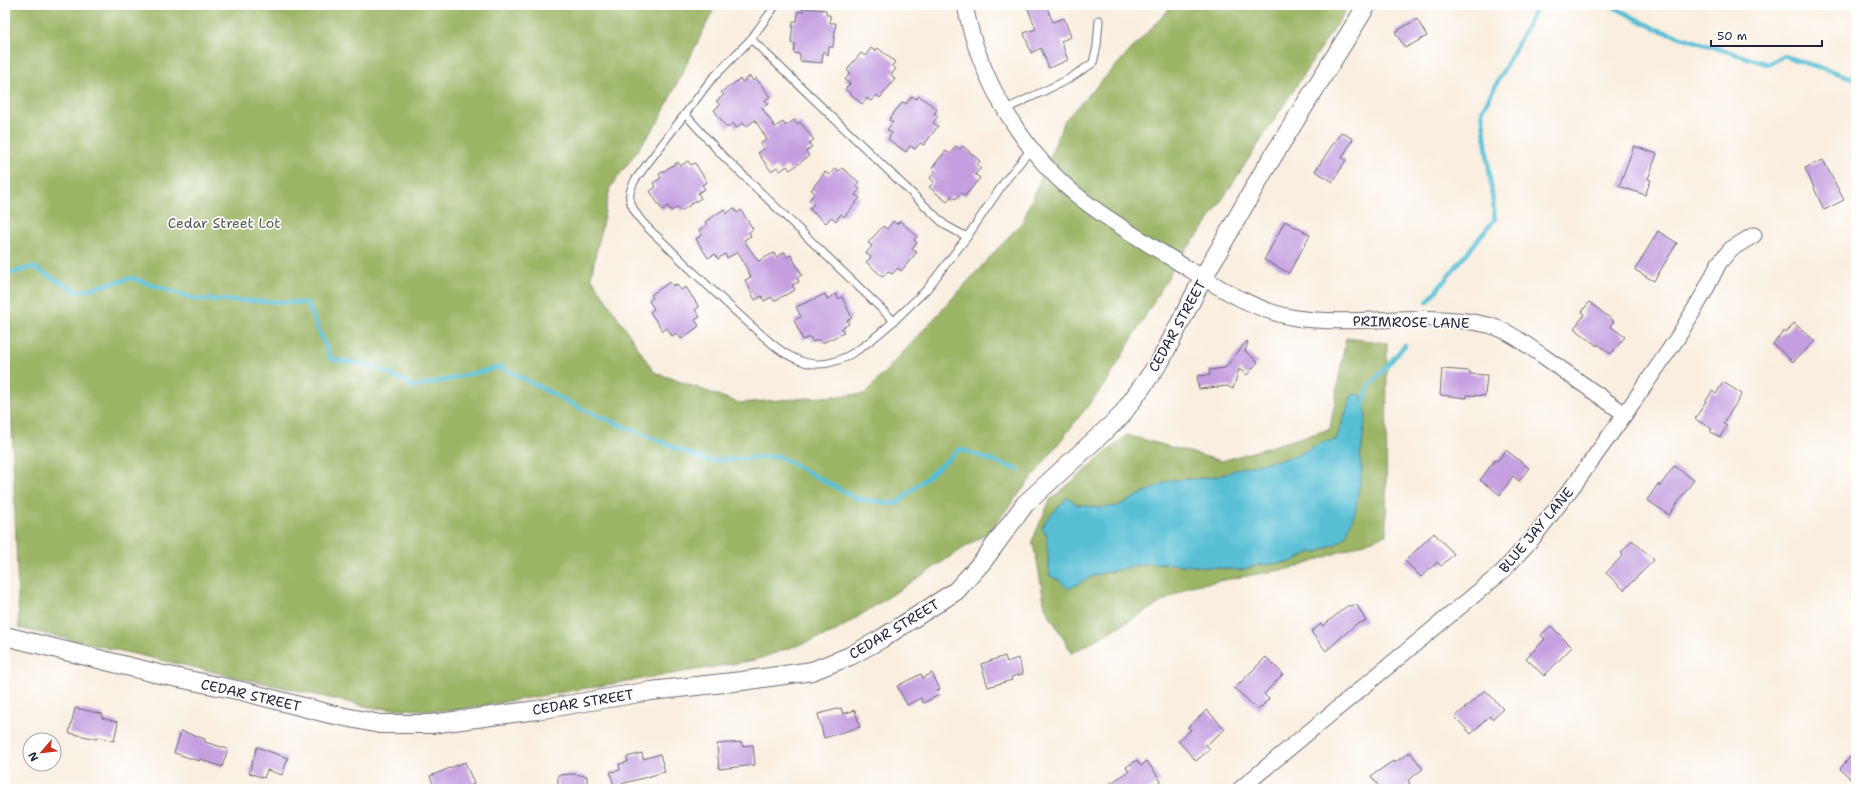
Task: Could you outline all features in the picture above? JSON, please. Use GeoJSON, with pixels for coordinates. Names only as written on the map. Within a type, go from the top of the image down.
{"type":"FeatureCollection","features":[{"type":"Feature","properties":{"kind":"street","name":"PRIMROSE LANE"},"geometry":{"type":"LineString","coordinates":[[965,5],[980,57],[1004,110],[1017,130],[1032,148],[1057,176],[1083,201],[1115,223],[1203,278],[1263,309],[1296,318],[1338,320],[1464,321],[1490,326],[1513,336],[1625,414]]}},
{"type":"Feature","properties":{"kind":"street","name":"CEDAR STREET"},"geometry":{"type":"LineString","coordinates":[[5,636],[159,674],[242,691],[330,714],[380,724],[431,724],[538,710],[651,690],[742,681],[812,671],[850,656],[882,640],[956,591],[983,561],[1025,504],[1120,416],[1161,360],[1203,278],[1262,174],[1367,5]]}},
{"type":"Feature","properties":{"kind":"street","name":"BLUE JAY LANE"},"geometry":{"type":"LineString","coordinates":[[1240,789],[1502,572],[1533,538],[1577,481],[1625,414],[1678,337],[1704,293],[1719,263],[1731,249],[1754,235]]}},
{"type":"Feature","properties":{"kind":"lane"},"geometry":{"type":"LineString","coordinates":[[776,5],[751,39],[710,81],[635,180],[629,192],[629,200],[634,210],[645,224],[673,252],[744,319],[775,346],[794,359],[817,364],[833,362],[863,347],[894,321],[927,289],[967,237],[1004,181],[1032,148]]}},
{"type":"Feature","properties":{"kind":"lane"},"geometry":{"type":"LineString","coordinates":[[1004,110],[1066,80],[1093,63],[1097,46],[1099,20]]}},
{"type":"Feature","properties":{"kind":"lane"},"geometry":{"type":"LineString","coordinates":[[751,39],[945,225],[967,237]]}},
{"type":"Feature","properties":{"kind":"lane"},"geometry":{"type":"LineString","coordinates":[[685,114],[720,153],[894,321]]}},
{"type":"Feature","properties":{"kind":"green space","name":"Cedar Street Lot"},"geometry":{"type":"Polygon","coordinates":[[[5,5],[712,5],[715,7],[658,122],[610,188],[591,277],[654,372],[739,403],[865,394],[1023,221],[1065,120],[1173,5],[1349,5],[1203,229],[1178,260],[1108,380],[990,531],[833,633],[755,660],[450,711],[374,708],[19,628],[11,396],[5,397],[5,5]]]}},
{"type":"Feature","properties":{"kind":"green space"},"geometry":{"type":"Polygon","coordinates":[[[1346,338],[1387,343],[1386,535],[1298,567],[1190,586],[1072,653],[1045,607],[1032,541],[1050,500],[1127,435],[1222,461],[1330,429],[1346,338]],[[1361,394],[1352,395],[1336,440],[1322,442],[1296,456],[1237,469],[1226,474],[1208,478],[1170,480],[1118,506],[1099,508],[1076,504],[1042,526],[1043,532],[1046,532],[1050,576],[1059,580],[1068,589],[1095,575],[1142,564],[1161,563],[1241,570],[1258,565],[1291,562],[1311,552],[1318,552],[1338,543],[1362,471],[1360,460],[1366,413],[1361,394]]]}},
{"type":"Feature","properties":{"kind":"water"},"geometry":{"type":"Polygon","coordinates":[[[1361,394],[1366,413],[1360,460],[1362,471],[1355,512],[1346,536],[1338,543],[1317,552],[1311,552],[1291,562],[1258,565],[1241,570],[1161,563],[1142,564],[1095,575],[1068,589],[1059,580],[1050,576],[1046,532],[1043,532],[1042,526],[1045,525],[1045,521],[1068,497],[1076,504],[1099,508],[1118,506],[1170,480],[1208,478],[1226,474],[1237,469],[1296,456],[1322,442],[1336,440],[1352,395],[1361,394]]]}},
{"type":"Feature","properties":{"kind":"building"},"geometry":{"type":"Polygon","coordinates":[[[1039,5],[1046,5],[1053,22],[1064,18],[1071,37],[1061,41],[1068,60],[1049,68],[1041,48],[1031,53],[1024,33],[1036,29],[1028,9],[1039,5]]]}},
{"type":"Feature","properties":{"kind":"building"},"geometry":{"type":"Polygon","coordinates":[[[803,8],[826,10],[826,15],[830,15],[830,23],[836,23],[833,47],[829,47],[828,55],[823,51],[822,63],[800,61],[800,54],[794,53],[795,44],[791,43],[793,21],[797,21],[798,11],[803,12],[803,8]]]}},
{"type":"Feature","properties":{"kind":"building"},"geometry":{"type":"Polygon","coordinates":[[[1417,19],[1427,36],[1405,48],[1395,32],[1417,19]]]}},
{"type":"Feature","properties":{"kind":"building"},"geometry":{"type":"Polygon","coordinates":[[[871,48],[875,51],[878,48],[895,62],[892,66],[896,69],[891,75],[895,79],[880,98],[877,95],[871,101],[867,98],[862,104],[845,89],[850,84],[845,80],[850,73],[847,70],[854,61],[861,53],[865,56],[871,48]]]}},
{"type":"Feature","properties":{"kind":"building"},"geometry":{"type":"Polygon","coordinates":[[[750,76],[753,81],[756,78],[770,97],[765,100],[768,104],[762,108],[775,127],[783,122],[786,126],[794,120],[797,124],[800,122],[814,140],[809,143],[812,147],[806,151],[809,156],[790,170],[787,166],[780,171],[777,167],[771,171],[758,153],[764,149],[760,144],[767,139],[755,120],[746,127],[743,123],[736,128],[733,123],[727,128],[714,110],[720,105],[716,101],[724,95],[721,92],[740,79],[742,82],[750,76]]]}},
{"type":"Feature","properties":{"kind":"building"},"geometry":{"type":"Polygon","coordinates":[[[912,96],[916,99],[919,96],[937,109],[934,114],[938,116],[933,123],[938,126],[924,145],[920,143],[915,149],[910,146],[906,152],[888,139],[892,133],[887,130],[893,122],[889,120],[896,110],[903,102],[906,104],[912,96]]]}},
{"type":"Feature","properties":{"kind":"building"},"geometry":{"type":"Polygon","coordinates":[[[1341,132],[1353,139],[1342,158],[1346,160],[1333,182],[1315,171],[1341,132]]]}},
{"type":"Feature","properties":{"kind":"building"},"geometry":{"type":"Polygon","coordinates":[[[956,146],[960,149],[963,146],[980,161],[977,165],[981,168],[975,174],[980,178],[965,196],[961,193],[956,199],[951,196],[947,202],[929,187],[934,182],[930,178],[935,171],[932,168],[939,159],[946,151],[950,154],[956,146]]]}},
{"type":"Feature","properties":{"kind":"building"},"geometry":{"type":"Polygon","coordinates":[[[1634,146],[1657,154],[1648,179],[1651,180],[1645,195],[1619,186],[1634,146]]]}},
{"type":"Feature","properties":{"kind":"building"},"geometry":{"type":"Polygon","coordinates":[[[1823,160],[1844,200],[1824,210],[1805,168],[1823,160]]]}},
{"type":"Feature","properties":{"kind":"building"},"geometry":{"type":"Polygon","coordinates":[[[688,161],[691,165],[695,163],[707,182],[702,185],[705,189],[698,193],[701,198],[681,211],[678,207],[671,211],[668,206],[662,210],[650,191],[656,187],[653,183],[661,178],[659,174],[678,162],[680,166],[688,161]]]}},
{"type":"Feature","properties":{"kind":"building"},"geometry":{"type":"Polygon","coordinates":[[[835,168],[839,171],[842,168],[859,182],[856,186],[860,189],[855,195],[860,198],[844,217],[841,214],[836,221],[831,217],[826,223],[809,209],[814,204],[809,200],[815,193],[811,190],[825,172],[829,175],[835,168]]]}},
{"type":"Feature","properties":{"kind":"building"},"geometry":{"type":"Polygon","coordinates":[[[734,208],[737,213],[741,210],[753,229],[749,232],[751,236],[744,240],[758,261],[774,253],[776,257],[785,252],[787,257],[791,255],[802,275],[797,277],[799,282],[792,285],[795,290],[774,301],[772,297],[764,301],[762,296],[755,300],[745,280],[751,277],[738,252],[727,258],[725,254],[718,259],[715,254],[708,258],[696,239],[702,235],[699,230],[707,225],[705,222],[724,209],[726,214],[734,208]]]}},
{"type":"Feature","properties":{"kind":"building"},"geometry":{"type":"Polygon","coordinates":[[[893,221],[897,224],[900,221],[917,236],[914,240],[917,243],[912,249],[917,252],[901,271],[898,268],[892,274],[888,271],[883,277],[866,262],[871,257],[866,253],[872,246],[868,243],[883,226],[887,229],[893,221]]]}},
{"type":"Feature","properties":{"kind":"building"},"geometry":{"type":"Polygon","coordinates":[[[1285,221],[1310,235],[1289,273],[1264,260],[1285,221]]]}},
{"type":"Feature","properties":{"kind":"building"},"geometry":{"type":"Polygon","coordinates":[[[1658,231],[1677,243],[1654,281],[1635,270],[1658,231]]]}},
{"type":"Feature","properties":{"kind":"building"},"geometry":{"type":"Polygon","coordinates":[[[670,282],[673,286],[676,284],[681,290],[686,287],[699,307],[695,310],[700,317],[695,320],[699,326],[681,339],[677,333],[672,336],[667,328],[663,331],[650,312],[654,309],[649,301],[653,298],[651,295],[670,282]]]}},
{"type":"Feature","properties":{"kind":"building"},"geometry":{"type":"Polygon","coordinates":[[[825,294],[827,299],[836,294],[838,299],[842,297],[852,318],[847,320],[849,324],[842,328],[844,333],[822,343],[820,339],[813,342],[810,337],[803,340],[794,320],[801,317],[796,307],[825,294]]]}},
{"type":"Feature","properties":{"kind":"building"},"geometry":{"type":"Polygon","coordinates":[[[1589,302],[1614,321],[1610,326],[1625,337],[1611,354],[1598,344],[1597,346],[1574,328],[1585,314],[1582,312],[1589,302]]]}},
{"type":"Feature","properties":{"kind":"building"},"geometry":{"type":"Polygon","coordinates":[[[1794,323],[1815,341],[1793,362],[1773,344],[1784,331],[1786,333],[1794,323]]]}},
{"type":"Feature","properties":{"kind":"building"},"geometry":{"type":"Polygon","coordinates":[[[1247,341],[1245,351],[1258,362],[1247,375],[1239,369],[1233,389],[1227,386],[1199,389],[1197,376],[1210,375],[1209,370],[1225,368],[1247,341]]]}},
{"type":"Feature","properties":{"kind":"building"},"geometry":{"type":"Polygon","coordinates":[[[1442,369],[1470,371],[1470,374],[1487,375],[1485,396],[1467,395],[1467,398],[1440,395],[1442,369]]]}},
{"type":"Feature","properties":{"kind":"building"},"geometry":{"type":"Polygon","coordinates":[[[1723,382],[1742,394],[1723,424],[1727,426],[1720,437],[1710,432],[1712,429],[1695,419],[1712,391],[1716,394],[1723,382]]]}},
{"type":"Feature","properties":{"kind":"building"},"geometry":{"type":"Polygon","coordinates":[[[1506,450],[1529,468],[1519,481],[1513,476],[1500,495],[1480,480],[1495,460],[1497,461],[1506,450]]]}},
{"type":"Feature","properties":{"kind":"building"},"geometry":{"type":"Polygon","coordinates":[[[1674,466],[1694,480],[1669,515],[1647,500],[1658,484],[1660,486],[1674,466]]]}},
{"type":"Feature","properties":{"kind":"building"},"geometry":{"type":"Polygon","coordinates":[[[1434,533],[1454,554],[1441,566],[1437,562],[1421,577],[1405,561],[1434,533]]]}},
{"type":"Feature","properties":{"kind":"building"},"geometry":{"type":"Polygon","coordinates":[[[1632,540],[1654,560],[1624,590],[1606,573],[1623,555],[1621,553],[1632,540]]]}},
{"type":"Feature","properties":{"kind":"building"},"geometry":{"type":"Polygon","coordinates":[[[1357,605],[1366,621],[1356,624],[1326,651],[1311,632],[1321,624],[1323,626],[1347,606],[1357,605]]]}},
{"type":"Feature","properties":{"kind":"building"},"geometry":{"type":"Polygon","coordinates":[[[1551,626],[1572,647],[1544,676],[1526,658],[1545,639],[1541,635],[1551,626]]]}},
{"type":"Feature","properties":{"kind":"building"},"geometry":{"type":"Polygon","coordinates":[[[1005,656],[1007,662],[1018,658],[1023,674],[1011,677],[1012,680],[988,687],[981,664],[1005,656]]]}},
{"type":"Feature","properties":{"kind":"building"},"geometry":{"type":"Polygon","coordinates":[[[1266,657],[1283,674],[1264,694],[1269,699],[1258,710],[1235,688],[1266,657]]]}},
{"type":"Feature","properties":{"kind":"building"},"geometry":{"type":"Polygon","coordinates":[[[932,673],[940,689],[937,690],[939,695],[923,703],[921,698],[907,705],[897,686],[921,674],[923,678],[932,673]]]}},
{"type":"Feature","properties":{"kind":"building"},"geometry":{"type":"Polygon","coordinates":[[[1485,690],[1503,709],[1492,719],[1490,716],[1471,734],[1455,717],[1485,690]]]}},
{"type":"Feature","properties":{"kind":"building"},"geometry":{"type":"Polygon","coordinates":[[[75,708],[103,714],[102,718],[118,722],[114,741],[69,733],[75,708]]]}},
{"type":"Feature","properties":{"kind":"building"},"geometry":{"type":"Polygon","coordinates":[[[841,708],[843,714],[855,710],[860,727],[824,738],[818,714],[841,708]]]}},
{"type":"Feature","properties":{"kind":"building"},"geometry":{"type":"Polygon","coordinates":[[[1207,710],[1225,729],[1206,745],[1210,749],[1196,761],[1178,741],[1191,730],[1188,727],[1207,710]]]}},
{"type":"Feature","properties":{"kind":"building"},"geometry":{"type":"Polygon","coordinates":[[[181,731],[205,739],[205,742],[228,749],[222,767],[200,759],[199,761],[174,753],[181,731]]]}},
{"type":"Feature","properties":{"kind":"building"},"geometry":{"type":"Polygon","coordinates":[[[742,742],[742,746],[753,745],[755,765],[719,769],[717,744],[742,742]]]}},
{"type":"Feature","properties":{"kind":"building"},"geometry":{"type":"Polygon","coordinates":[[[257,747],[288,758],[282,775],[267,770],[264,778],[249,773],[257,747]]]}},
{"type":"Feature","properties":{"kind":"building"},"geometry":{"type":"Polygon","coordinates":[[[1856,750],[1856,783],[1840,769],[1856,750]]]}},
{"type":"Feature","properties":{"kind":"building"},"geometry":{"type":"Polygon","coordinates":[[[1410,752],[1423,769],[1408,780],[1410,783],[1401,789],[1381,789],[1371,776],[1393,761],[1394,763],[1410,752]]]}},
{"type":"Feature","properties":{"kind":"building"},"geometry":{"type":"Polygon","coordinates":[[[642,753],[643,759],[660,754],[665,772],[614,786],[610,772],[620,770],[619,764],[628,762],[627,757],[642,753]]]}},
{"type":"Feature","properties":{"kind":"building"},"geometry":{"type":"Polygon","coordinates":[[[1137,760],[1141,766],[1147,761],[1161,781],[1149,789],[1102,789],[1129,771],[1126,767],[1137,760]]]}},
{"type":"Feature","properties":{"kind":"building"},"geometry":{"type":"Polygon","coordinates":[[[465,762],[474,784],[461,789],[435,789],[430,776],[465,762]]]}},
{"type":"Feature","properties":{"kind":"building"},"geometry":{"type":"Polygon","coordinates":[[[573,774],[587,776],[587,789],[558,789],[558,775],[573,774]]]}},
{"type":"Feature","properties":{"kind":"waterway"},"geometry":{"type":"LineString","coordinates":[[1427,302],[1495,219],[1482,111],[1538,5]]}},
{"type":"Feature","properties":{"kind":"waterway"},"geometry":{"type":"LineString","coordinates":[[1610,5],[1656,29],[1767,64],[1784,56],[1856,79]]}},
{"type":"Feature","properties":{"kind":"waterway"},"geometry":{"type":"LineString","coordinates":[[5,275],[33,267],[78,292],[132,278],[195,299],[307,303],[331,359],[374,366],[415,387],[501,367],[580,408],[707,461],[778,456],[858,499],[896,504],[960,449],[1019,470]]}},
{"type":"Feature","properties":{"kind":"waterway"},"geometry":{"type":"LineString","coordinates":[[1362,411],[1368,388],[1405,345]]}}]}
